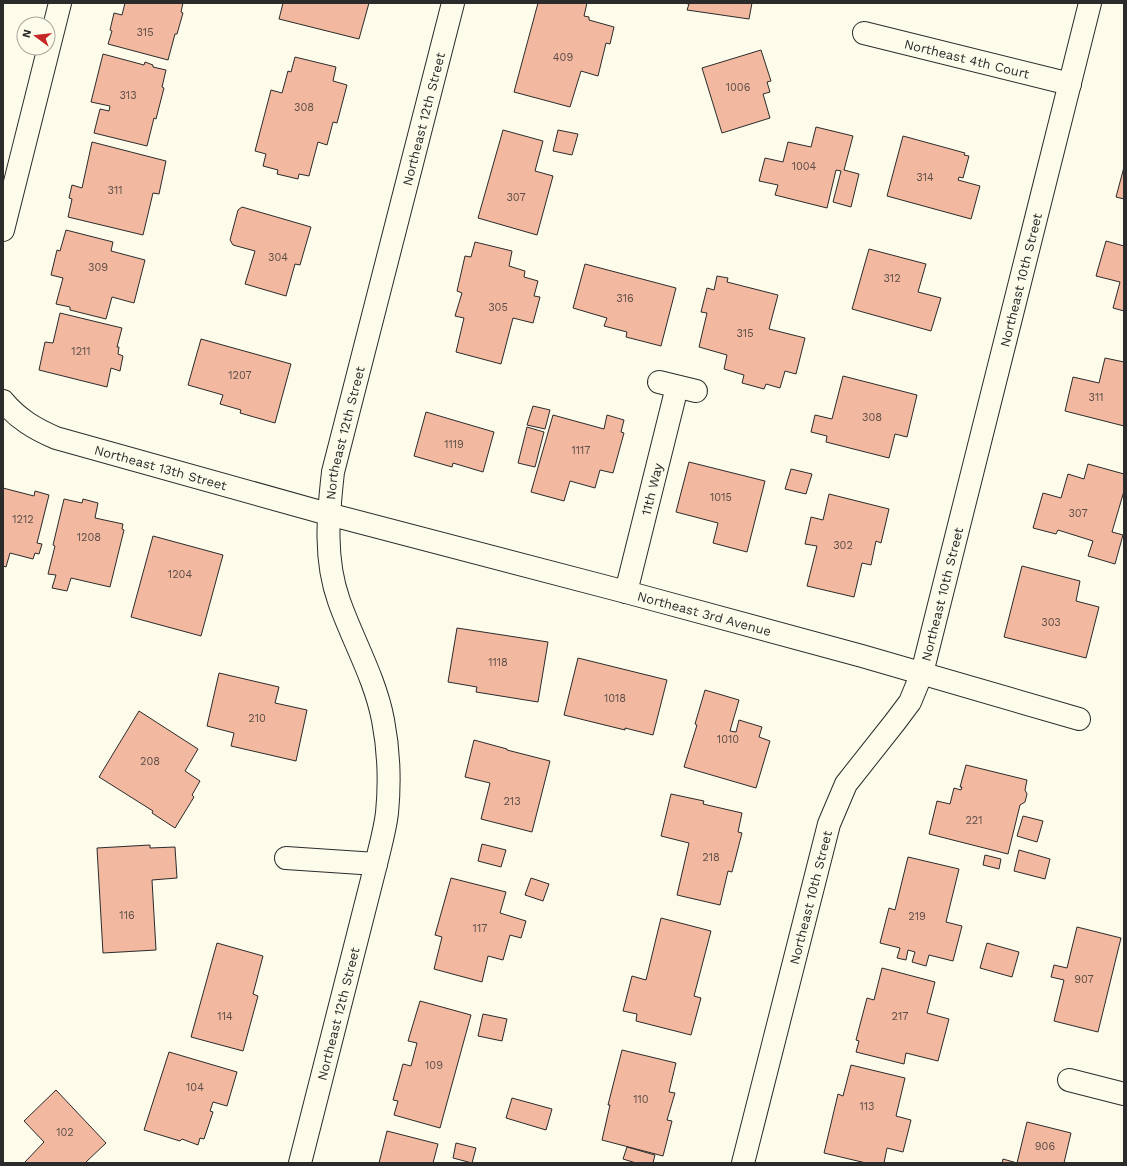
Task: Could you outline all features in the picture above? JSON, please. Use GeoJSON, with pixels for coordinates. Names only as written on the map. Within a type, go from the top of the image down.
{"type":"FeatureCollection","features":[{"type":"Feature","properties":{"kind":"street"},"geometry":{"type":"LineString","coordinates":[[3,230],[60,3]]}},
{"type":"Feature","properties":{"kind":"street","name":"Northeast 12th Street"},"geometry":{"type":"LineString","coordinates":[[300,1163],[376,864],[387,815],[389,783],[388,751],[383,719],[374,686],[339,601],[330,568],[328,547],[328,514],[333,472],[453,3]]}},
{"type":"Feature","properties":{"kind":"street","name":"Northeast 10th Street"},"geometry":{"type":"LineString","coordinates":[[743,1163],[829,824],[846,784],[910,702],[922,673],[1090,3]]}},
{"type":"Feature","properties":{"kind":"street","name":"Northeast 4th Court"},"geometry":{"type":"LineString","coordinates":[[864,33],[1070,84]]}},
{"type":"Feature","properties":{"kind":"street","name":"11th Way"},"geometry":{"type":"LineString","coordinates":[[626,592],[677,387]]}},
{"type":"Feature","properties":{"kind":"street","name":"Northeast 13th Street"},"geometry":{"type":"LineString","coordinates":[[3,401],[24,422],[41,432],[56,438],[328,514]]}},
{"type":"Feature","properties":{"kind":"street","name":"Northeast 3rd Avenue"},"geometry":{"type":"LineString","coordinates":[[328,514],[626,592],[922,673],[1080,719]]}},
{"type":"Feature","properties":{"kind":"street"},"geometry":{"type":"LineString","coordinates":[[286,858],[376,864]]}},
{"type":"Feature","properties":{"kind":"street"},"geometry":{"type":"LineString","coordinates":[[1069,1080],[1124,1094]]}},
{"type":"Feature","properties":{"kind":"building"},"geometry":{"type":"Polygon","coordinates":[[[125,3],[183,3],[181,12],[183,13],[177,34],[175,34],[168,60],[108,44],[112,31],[110,30],[114,13],[122,15],[125,3]]]}},
{"type":"Feature","properties":{"kind":"building"},"geometry":{"type":"Polygon","coordinates":[[[283,3],[369,3],[359,39],[279,19],[283,3]]]}},
{"type":"Feature","properties":{"kind":"building"},"geometry":{"type":"Polygon","coordinates":[[[538,3],[587,3],[584,16],[589,17],[589,20],[614,27],[610,44],[606,43],[598,76],[581,71],[570,107],[514,92],[538,3]]]}},
{"type":"Feature","properties":{"kind":"building"},"geometry":{"type":"Polygon","coordinates":[[[683,3],[752,3],[749,19],[687,10],[689,4],[683,3]]]}},
{"type":"Feature","properties":{"kind":"building"},"geometry":{"type":"Polygon","coordinates":[[[761,50],[771,81],[767,82],[770,92],[763,94],[770,118],[722,133],[702,68],[761,50]]]}},
{"type":"Feature","properties":{"kind":"building"},"geometry":{"type":"Polygon","coordinates":[[[103,54],[144,65],[145,62],[153,65],[153,67],[166,70],[162,87],[164,88],[147,146],[94,133],[100,109],[109,111],[110,106],[91,102],[103,54]]]}},
{"type":"Feature","properties":{"kind":"building"},"geometry":{"type":"Polygon","coordinates":[[[295,57],[336,67],[333,81],[347,85],[337,123],[333,122],[327,145],[318,142],[309,176],[299,174],[298,179],[277,174],[278,170],[263,166],[266,154],[255,151],[271,90],[282,93],[288,71],[291,72],[295,57]]]}},
{"type":"Feature","properties":{"kind":"building"},"geometry":{"type":"Polygon","coordinates":[[[816,127],[853,136],[844,170],[859,174],[851,207],[833,202],[841,171],[836,170],[827,208],[775,195],[778,185],[759,181],[765,158],[783,162],[788,142],[811,147],[816,127]]]}},
{"type":"Feature","properties":{"kind":"building"},"geometry":{"type":"Polygon","coordinates":[[[503,130],[543,141],[535,171],[553,176],[537,235],[478,218],[503,130]]]}},
{"type":"Feature","properties":{"kind":"building"},"geometry":{"type":"Polygon","coordinates":[[[558,130],[578,134],[572,155],[553,151],[558,130]]]}},
{"type":"Feature","properties":{"kind":"building"},"geometry":{"type":"Polygon","coordinates":[[[903,136],[965,153],[964,155],[969,156],[963,178],[959,177],[958,180],[980,186],[971,219],[887,196],[903,136]]]}},
{"type":"Feature","properties":{"kind":"building"},"geometry":{"type":"Polygon","coordinates":[[[92,142],[166,161],[159,194],[153,193],[143,235],[68,217],[72,199],[69,198],[72,185],[82,188],[92,142]]]}},
{"type":"Feature","properties":{"kind":"building"},"geometry":{"type":"Polygon","coordinates":[[[1124,167],[1124,199],[1116,197],[1124,167]]]}},
{"type":"Feature","properties":{"kind":"building"},"geometry":{"type":"Polygon","coordinates":[[[242,207],[311,227],[300,265],[295,264],[286,296],[245,284],[255,251],[233,245],[230,240],[238,210],[242,207]]]}},
{"type":"Feature","properties":{"kind":"building"},"geometry":{"type":"Polygon","coordinates":[[[66,230],[113,242],[111,251],[145,260],[134,303],[112,297],[106,319],[70,310],[70,307],[56,304],[63,278],[51,275],[57,250],[60,251],[66,230]]]}},
{"type":"Feature","properties":{"kind":"building"},"geometry":{"type":"Polygon","coordinates":[[[1106,241],[1124,246],[1124,311],[1113,308],[1120,282],[1096,276],[1106,241]]]}},
{"type":"Feature","properties":{"kind":"building"},"geometry":{"type":"Polygon","coordinates":[[[475,242],[512,251],[509,266],[525,271],[524,277],[538,281],[534,296],[540,297],[533,323],[513,318],[501,364],[456,352],[464,318],[455,316],[462,293],[457,291],[465,256],[471,257],[475,242]]]}},
{"type":"Feature","properties":{"kind":"building"},"geometry":{"type":"Polygon","coordinates":[[[869,249],[926,264],[918,292],[941,298],[931,331],[852,309],[869,249]]]}},
{"type":"Feature","properties":{"kind":"building"},"geometry":{"type":"Polygon","coordinates":[[[585,264],[676,288],[661,346],[626,337],[627,332],[604,326],[607,318],[573,308],[585,264]]]}},
{"type":"Feature","properties":{"kind":"building"},"geometry":{"type":"Polygon","coordinates":[[[717,276],[728,278],[727,282],[778,295],[769,329],[805,338],[796,374],[785,371],[780,388],[766,384],[764,389],[742,383],[744,375],[724,369],[727,355],[699,347],[707,313],[701,312],[707,288],[714,290],[717,276]]]}},
{"type":"Feature","properties":{"kind":"building"},"geometry":{"type":"Polygon","coordinates":[[[60,313],[122,328],[117,347],[119,347],[118,354],[123,356],[120,371],[111,368],[107,387],[39,370],[45,342],[53,343],[60,313]]]}},
{"type":"Feature","properties":{"kind":"building"},"geometry":{"type":"Polygon","coordinates":[[[201,339],[291,364],[275,423],[240,413],[241,410],[220,404],[223,395],[188,385],[201,339]]]}},
{"type":"Feature","properties":{"kind":"building"},"geometry":{"type":"Polygon","coordinates":[[[1105,358],[1124,362],[1124,426],[1065,411],[1073,377],[1099,383],[1105,358]]]}},
{"type":"Feature","properties":{"kind":"building"},"geometry":{"type":"Polygon","coordinates":[[[843,376],[917,395],[907,437],[895,434],[889,458],[826,442],[827,436],[811,432],[815,415],[832,419],[843,376]]]}},
{"type":"Feature","properties":{"kind":"building"},"geometry":{"type":"Polygon","coordinates":[[[533,406],[550,410],[545,429],[527,425],[533,406]]]}},
{"type":"Feature","properties":{"kind":"building"},"geometry":{"type":"Polygon","coordinates":[[[426,412],[494,432],[483,472],[453,463],[452,467],[414,456],[426,412]]]}},
{"type":"Feature","properties":{"kind":"building"},"geometry":{"type":"Polygon","coordinates":[[[553,415],[604,429],[607,415],[624,420],[621,432],[624,433],[613,473],[600,470],[595,488],[570,481],[564,501],[531,492],[553,415]]]}},
{"type":"Feature","properties":{"kind":"building"},"geometry":{"type":"Polygon","coordinates":[[[527,427],[544,432],[535,467],[518,463],[527,427]]]}},
{"type":"Feature","properties":{"kind":"building"},"geometry":{"type":"Polygon","coordinates":[[[689,462],[765,481],[747,552],[713,543],[718,523],[676,512],[689,462]]]}},
{"type":"Feature","properties":{"kind":"building"},"geometry":{"type":"Polygon","coordinates":[[[1088,464],[1124,474],[1124,491],[1112,532],[1123,535],[1115,564],[1088,556],[1093,541],[1058,530],[1056,534],[1033,528],[1043,493],[1061,498],[1068,474],[1084,479],[1088,464]]]}},
{"type":"Feature","properties":{"kind":"building"},"geometry":{"type":"Polygon","coordinates":[[[791,469],[812,474],[806,494],[785,489],[791,469]]]}},
{"type":"Feature","properties":{"kind":"building"},"geometry":{"type":"Polygon","coordinates":[[[3,488],[34,496],[35,491],[49,495],[37,543],[42,544],[39,554],[35,553],[33,559],[10,553],[6,567],[3,566],[3,488]]]}},
{"type":"Feature","properties":{"kind":"building"},"geometry":{"type":"Polygon","coordinates":[[[829,494],[889,509],[881,543],[876,541],[871,565],[862,563],[854,597],[807,586],[817,546],[805,544],[811,517],[823,520],[829,494]]]}},
{"type":"Feature","properties":{"kind":"building"},"geometry":{"type":"Polygon","coordinates":[[[64,499],[82,503],[83,499],[98,503],[95,518],[123,524],[122,529],[124,530],[110,587],[71,578],[67,591],[52,588],[56,575],[48,574],[64,499]]]}},
{"type":"Feature","properties":{"kind":"building"},"geometry":{"type":"Polygon","coordinates":[[[153,536],[223,555],[201,636],[131,617],[153,536]]]}},
{"type":"Feature","properties":{"kind":"building"},"geometry":{"type":"Polygon","coordinates":[[[1022,566],[1080,581],[1076,601],[1099,607],[1086,658],[1004,637],[1022,566]]]}},
{"type":"Feature","properties":{"kind":"building"},"geometry":{"type":"Polygon","coordinates":[[[457,628],[548,642],[538,702],[476,692],[477,687],[448,682],[457,628]]]}},
{"type":"Feature","properties":{"kind":"building"},"geometry":{"type":"Polygon","coordinates":[[[578,658],[667,680],[653,735],[625,728],[625,730],[564,715],[578,658]]]}},
{"type":"Feature","properties":{"kind":"building"},"geometry":{"type":"Polygon","coordinates":[[[219,673],[279,687],[275,703],[307,710],[296,761],[231,746],[234,733],[207,726],[219,673]]]}},
{"type":"Feature","properties":{"kind":"building"},"geometry":{"type":"Polygon","coordinates":[[[705,690],[739,700],[730,731],[736,732],[739,720],[762,727],[759,737],[770,741],[756,788],[684,767],[697,725],[695,724],[705,690]]]}},
{"type":"Feature","properties":{"kind":"building"},"geometry":{"type":"Polygon","coordinates":[[[139,711],[198,749],[185,771],[200,781],[192,795],[194,797],[175,828],[152,813],[153,811],[99,777],[139,711]]]}},
{"type":"Feature","properties":{"kind":"building"},"geometry":{"type":"Polygon","coordinates":[[[474,740],[550,761],[532,832],[481,819],[490,783],[465,777],[474,740]]]}},
{"type":"Feature","properties":{"kind":"building"},"geometry":{"type":"Polygon","coordinates":[[[966,765],[1027,780],[1025,790],[1027,794],[1025,802],[1020,805],[1008,854],[929,834],[937,801],[950,804],[954,788],[961,790],[962,787],[960,787],[966,765]]]}},
{"type":"Feature","properties":{"kind":"building"},"geometry":{"type":"Polygon","coordinates":[[[671,794],[704,801],[703,804],[742,813],[738,832],[742,833],[732,872],[728,871],[720,905],[677,895],[689,843],[661,836],[671,794]]]}},
{"type":"Feature","properties":{"kind":"building"},"geometry":{"type":"Polygon","coordinates":[[[1023,816],[1043,821],[1037,842],[1017,836],[1023,816]]]}},
{"type":"Feature","properties":{"kind":"building"},"geometry":{"type":"Polygon","coordinates":[[[482,844],[506,850],[501,867],[478,861],[482,844]]]}},
{"type":"Feature","properties":{"kind":"building"},"geometry":{"type":"Polygon","coordinates":[[[150,845],[150,848],[175,847],[177,878],[152,880],[156,950],[103,953],[97,848],[150,845]]]}},
{"type":"Feature","properties":{"kind":"building"},"geometry":{"type":"Polygon","coordinates":[[[1019,850],[1050,859],[1045,879],[1014,871],[1019,850]]]}},
{"type":"Feature","properties":{"kind":"building"},"geometry":{"type":"Polygon","coordinates":[[[985,855],[1001,859],[999,869],[983,865],[985,855]]]}},
{"type":"Feature","properties":{"kind":"building"},"geometry":{"type":"Polygon","coordinates":[[[908,857],[959,869],[946,922],[962,926],[953,961],[929,955],[926,966],[912,962],[915,952],[908,950],[906,960],[897,958],[900,948],[880,943],[889,908],[895,910],[908,857]]]}},
{"type":"Feature","properties":{"kind":"building"},"geometry":{"type":"Polygon","coordinates":[[[451,878],[506,892],[500,913],[526,921],[521,938],[510,935],[503,960],[488,956],[482,982],[434,969],[442,937],[435,935],[451,878]]]}},
{"type":"Feature","properties":{"kind":"building"},"geometry":{"type":"Polygon","coordinates":[[[531,878],[549,884],[543,901],[525,895],[531,878]]]}},
{"type":"Feature","properties":{"kind":"building"},"geometry":{"type":"Polygon","coordinates":[[[661,918],[711,931],[694,996],[701,998],[691,1035],[636,1021],[637,1014],[623,1011],[632,976],[646,980],[661,918]]]}},
{"type":"Feature","properties":{"kind":"building"},"geometry":{"type":"Polygon","coordinates":[[[1077,927],[1121,938],[1098,1032],[1054,1021],[1064,980],[1051,977],[1054,965],[1067,968],[1077,927]]]}},
{"type":"Feature","properties":{"kind":"building"},"geometry":{"type":"Polygon","coordinates":[[[217,943],[263,956],[253,994],[258,996],[243,1051],[191,1037],[217,943]]]}},
{"type":"Feature","properties":{"kind":"building"},"geometry":{"type":"Polygon","coordinates":[[[987,943],[1019,952],[1012,977],[980,968],[987,943]]]}},
{"type":"Feature","properties":{"kind":"building"},"geometry":{"type":"Polygon","coordinates":[[[882,968],[935,982],[927,1013],[949,1019],[938,1061],[906,1053],[904,1064],[856,1052],[859,1041],[856,1040],[867,998],[874,1000],[882,968]]]}},
{"type":"Feature","properties":{"kind":"building"},"geometry":{"type":"Polygon","coordinates":[[[420,1001],[471,1015],[440,1128],[394,1115],[398,1101],[393,1100],[403,1064],[411,1066],[417,1043],[408,1041],[420,1001]]]}},
{"type":"Feature","properties":{"kind":"building"},"geometry":{"type":"Polygon","coordinates":[[[483,1014],[507,1019],[502,1041],[478,1036],[483,1014]]]}},
{"type":"Feature","properties":{"kind":"building"},"geometry":{"type":"Polygon","coordinates":[[[622,1050],[676,1063],[669,1092],[675,1093],[667,1120],[672,1121],[663,1156],[602,1140],[610,1105],[608,1105],[622,1050]]]}},
{"type":"Feature","properties":{"kind":"building"},"geometry":{"type":"Polygon","coordinates":[[[169,1052],[237,1072],[227,1106],[213,1102],[210,1111],[213,1112],[204,1139],[200,1138],[198,1145],[182,1139],[180,1141],[144,1130],[169,1052]]]}},
{"type":"Feature","properties":{"kind":"building"},"geometry":{"type":"Polygon","coordinates":[[[851,1065],[905,1078],[896,1116],[911,1120],[903,1152],[887,1148],[884,1163],[866,1163],[824,1153],[838,1094],[843,1096],[851,1065]]]}},
{"type":"Feature","properties":{"kind":"building"},"geometry":{"type":"Polygon","coordinates":[[[56,1090],[106,1143],[85,1163],[24,1163],[44,1142],[24,1121],[56,1090]]]}},
{"type":"Feature","properties":{"kind":"building"},"geometry":{"type":"Polygon","coordinates":[[[512,1098],[552,1109],[546,1130],[506,1118],[512,1098]]]}},
{"type":"Feature","properties":{"kind":"building"},"geometry":{"type":"Polygon","coordinates":[[[1027,1122],[1071,1133],[1064,1163],[1017,1163],[1027,1122]]]}},
{"type":"Feature","properties":{"kind":"building"},"geometry":{"type":"Polygon","coordinates":[[[387,1131],[438,1144],[433,1163],[379,1163],[387,1131]]]}},
{"type":"Feature","properties":{"kind":"building"},"geometry":{"type":"Polygon","coordinates":[[[456,1143],[476,1148],[472,1163],[453,1158],[456,1143]]]}},
{"type":"Feature","properties":{"kind":"building"},"geometry":{"type":"Polygon","coordinates":[[[627,1147],[655,1155],[653,1163],[636,1163],[623,1159],[627,1147]]]}},
{"type":"Feature","properties":{"kind":"building"},"geometry":{"type":"Polygon","coordinates":[[[1003,1159],[1017,1163],[1002,1163],[1003,1159]]]}}]}
